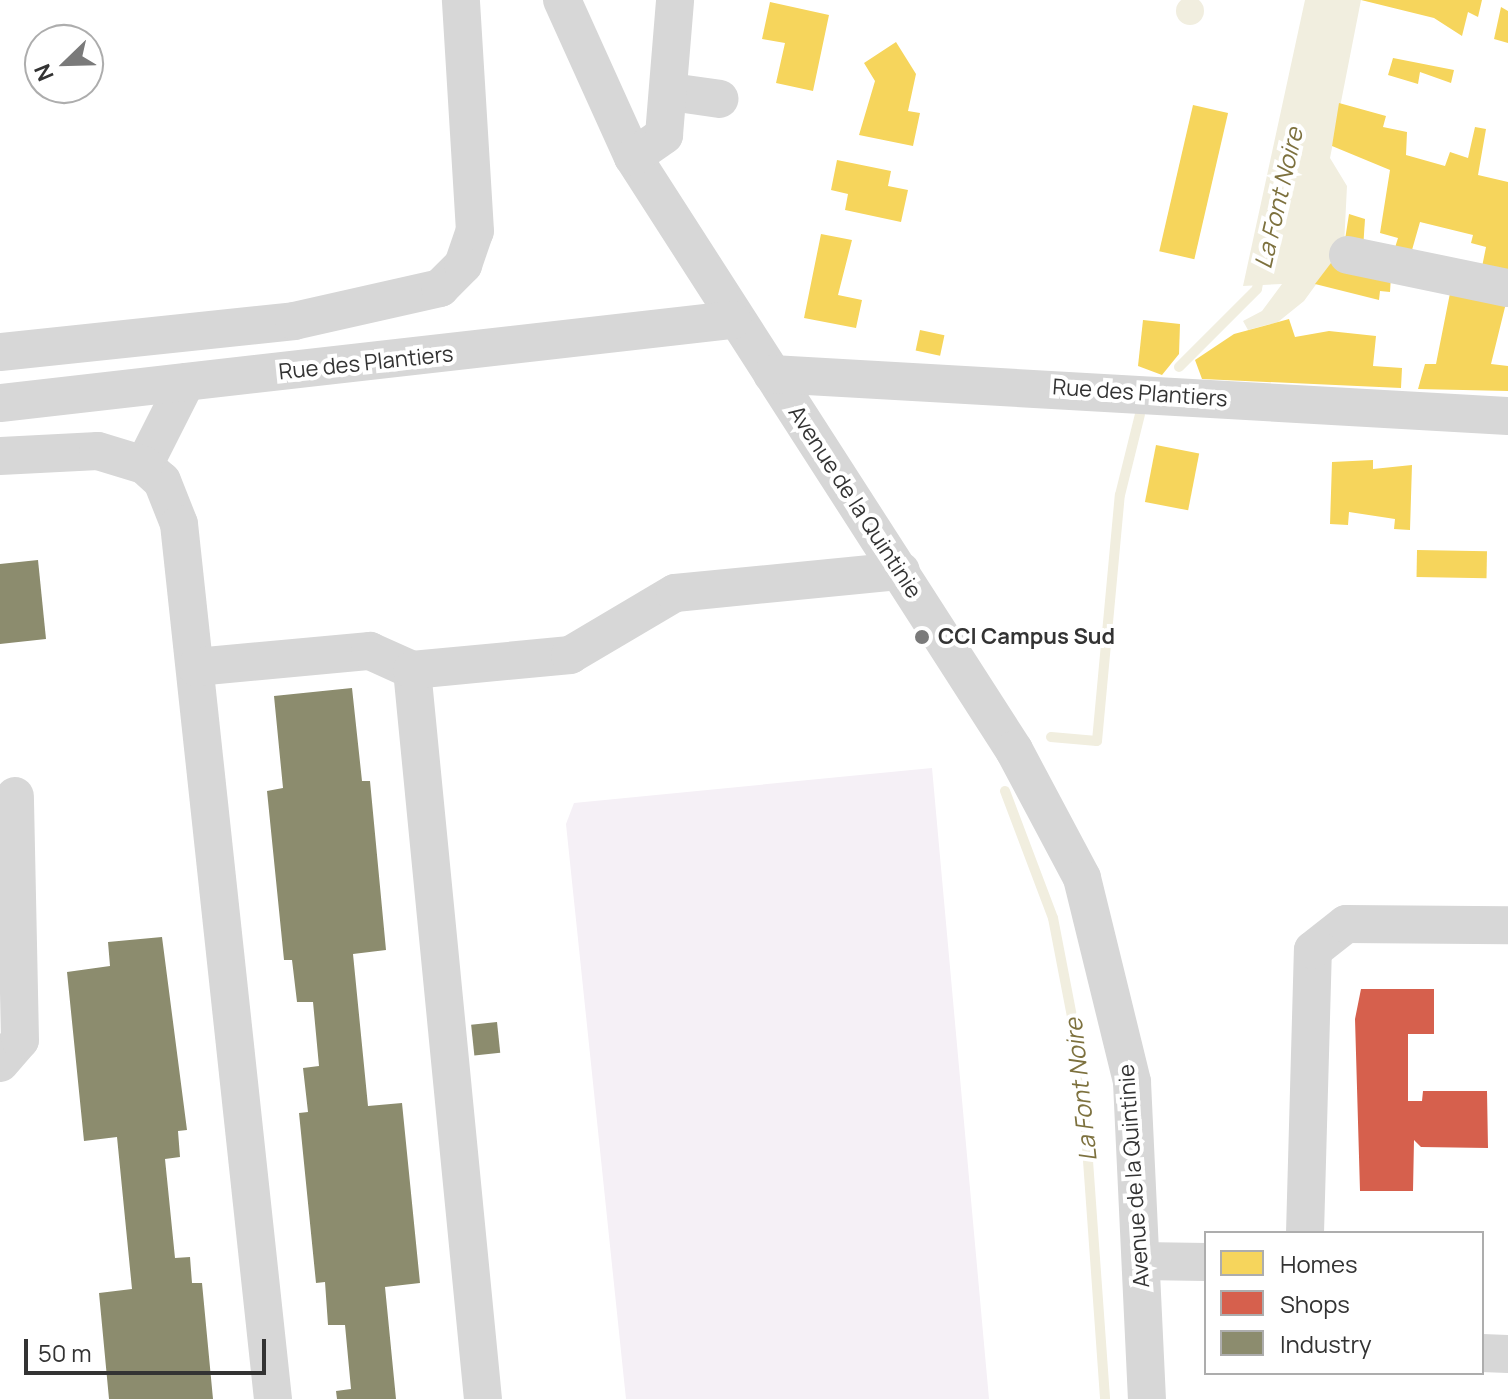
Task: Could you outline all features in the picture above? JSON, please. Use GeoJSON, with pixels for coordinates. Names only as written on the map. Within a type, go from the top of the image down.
{"type":"FeatureCollection","features":[{"type":"Feature","properties":{"kind":"street"},"geometry":{"type":"LineString","coordinates":[[0,352],[294,321],[440,288],[463,265],[475,231],[461,0]]}},
{"type":"Feature","properties":{"kind":"street","name":"Avenue de la Quintinie"},"geometry":{"type":"LineString","coordinates":[[562,0],[633,157],[732,320],[772,374],[1014,750],[1082,878],[1132,1082],[1147,1399]]}},
{"type":"Feature","properties":{"kind":"street"},"geometry":{"type":"LineString","coordinates":[[633,157],[664,135],[671,92],[675,0]]}},
{"type":"Feature","properties":{"kind":"street"},"geometry":{"type":"LineString","coordinates":[[671,92],[720,99]]}},
{"type":"Feature","properties":{"kind":"street"},"geometry":{"type":"LineString","coordinates":[[1348,255],[1508,288]]}},
{"type":"Feature","properties":{"kind":"street","name":"Rue des Plantiers"},"geometry":{"type":"LineString","coordinates":[[0,403],[732,320]]}},
{"type":"Feature","properties":{"kind":"street","name":"Rue des Plantiers"},"geometry":{"type":"LineString","coordinates":[[772,374],[1508,416]]}},
{"type":"Feature","properties":{"kind":"street"},"geometry":{"type":"LineString","coordinates":[[144,465],[186,382]]}},
{"type":"Feature","properties":{"kind":"street"},"geometry":{"type":"LineString","coordinates":[[0,456],[98,451],[144,465],[162,481],[179,524],[273,1399]]}},
{"type":"Feature","properties":{"kind":"street"},"geometry":{"type":"LineString","coordinates":[[196,667],[368,636],[412,670],[570,655],[675,593],[901,571]]}},
{"type":"Feature","properties":{"kind":"street"},"geometry":{"type":"LineString","coordinates":[[412,670],[483,1399]]}},
{"type":"Feature","properties":{"kind":"street"},"geometry":{"type":"LineString","coordinates":[[0,1063],[20,1040],[15,796]]}},
{"type":"Feature","properties":{"kind":"street"},"geometry":{"type":"LineString","coordinates":[[1305,1231],[1313,950],[1346,924],[1508,925]]}},
{"type":"Feature","properties":{"kind":"street"},"geometry":{"type":"LineString","coordinates":[[1141,1261],[1204,1262]]}},
{"type":"Feature","properties":{"kind":"street"},"geometry":{"type":"LineString","coordinates":[[1484,1353],[1508,1354]]}},
{"type":"Feature","properties":{"kind":"shaded area"},"geometry":{"type":"Polygon","coordinates":[[[932,768],[989,1399],[626,1399],[566,824],[574,803],[932,768]]]}},
{"type":"Feature","properties":{"kind":"water"},"geometry":{"type":"Polygon","coordinates":[[[1183,-1],[1197,-1],[1203,6],[1203,16],[1195,24],[1185,24],[1177,16],[1177,6],[1183,-1]]]}},
{"type":"Feature","properties":{"kind":"water"},"geometry":{"type":"Polygon","coordinates":[[[1305,0],[1361,0],[1330,158],[1347,186],[1344,246],[1304,301],[1278,322],[1248,330],[1243,321],[1262,311],[1282,284],[1243,286],[1305,0]]]}},
{"type":"Feature","properties":{"kind":"building: Homes"},"geometry":{"type":"Polygon","coordinates":[[[1361,0],[1482,0],[1478,17],[1468,12],[1462,36],[1434,18],[1361,0]]]}},
{"type":"Feature","properties":{"kind":"building: Homes"},"geometry":{"type":"Polygon","coordinates":[[[770,2],[829,15],[813,91],[776,83],[785,43],[762,39],[770,2]]]}},
{"type":"Feature","properties":{"kind":"building: Homes"},"geometry":{"type":"Polygon","coordinates":[[[1501,7],[1508,11],[1508,43],[1494,39],[1501,7]]]}},
{"type":"Feature","properties":{"kind":"building: Homes"},"geometry":{"type":"Polygon","coordinates":[[[896,42],[916,74],[908,111],[920,113],[913,146],[859,135],[875,81],[864,63],[896,42]]]}},
{"type":"Feature","properties":{"kind":"building: Homes"},"geometry":{"type":"Polygon","coordinates":[[[1393,58],[1454,70],[1451,83],[1420,72],[1418,84],[1388,75],[1393,58]]]}},
{"type":"Feature","properties":{"kind":"building: Homes"},"geometry":{"type":"Polygon","coordinates":[[[1339,103],[1386,116],[1383,127],[1407,132],[1406,155],[1445,166],[1450,152],[1468,158],[1475,127],[1486,129],[1478,175],[1508,182],[1508,278],[1481,272],[1486,247],[1471,243],[1473,235],[1420,222],[1410,257],[1393,254],[1398,238],[1380,233],[1390,170],[1332,146],[1339,103]]]}},
{"type":"Feature","properties":{"kind":"building: Homes"},"geometry":{"type":"Polygon","coordinates":[[[1193,105],[1228,113],[1194,259],[1159,251],[1193,105]]]}},
{"type":"Feature","properties":{"kind":"building: Homes"},"geometry":{"type":"Polygon","coordinates":[[[837,160],[891,171],[888,186],[908,190],[901,222],[845,210],[848,194],[831,190],[837,160]]]}},
{"type":"Feature","properties":{"kind":"building: Homes"},"geometry":{"type":"Polygon","coordinates":[[[1349,214],[1365,219],[1363,249],[1344,246],[1349,214]]]}},
{"type":"Feature","properties":{"kind":"building: Homes"},"geometry":{"type":"Polygon","coordinates":[[[821,234],[852,240],[838,295],[862,300],[856,328],[804,318],[821,234]]]}},
{"type":"Feature","properties":{"kind":"building: Homes"},"geometry":{"type":"Polygon","coordinates":[[[1331,263],[1391,276],[1390,292],[1380,291],[1379,300],[1315,284],[1331,263]]]}},
{"type":"Feature","properties":{"kind":"building: Homes"},"geometry":{"type":"Polygon","coordinates":[[[1451,288],[1507,299],[1491,364],[1508,366],[1508,391],[1418,389],[1425,364],[1436,364],[1451,288]]]}},
{"type":"Feature","properties":{"kind":"building: Homes"},"geometry":{"type":"Polygon","coordinates":[[[1289,319],[1295,337],[1329,331],[1376,336],[1373,366],[1402,368],[1401,388],[1202,379],[1195,360],[1234,334],[1289,319]]]}},
{"type":"Feature","properties":{"kind":"building: Homes"},"geometry":{"type":"Polygon","coordinates":[[[1143,320],[1180,324],[1179,354],[1162,375],[1138,366],[1143,320]]]}},
{"type":"Feature","properties":{"kind":"building: Homes"},"geometry":{"type":"Polygon","coordinates":[[[920,330],[944,335],[940,356],[916,351],[920,330]]]}},
{"type":"Feature","properties":{"kind":"building: Homes"},"geometry":{"type":"Polygon","coordinates":[[[1156,445],[1199,453],[1188,510],[1145,502],[1156,445]]]}},
{"type":"Feature","properties":{"kind":"building: Homes"},"geometry":{"type":"Polygon","coordinates":[[[1373,460],[1373,469],[1412,465],[1410,530],[1394,529],[1395,519],[1349,512],[1348,525],[1330,524],[1332,462],[1373,460]]]}},
{"type":"Feature","properties":{"kind":"building: Homes"},"geometry":{"type":"Polygon","coordinates":[[[1417,550],[1487,551],[1487,578],[1417,577],[1417,550]]]}},
{"type":"Feature","properties":{"kind":"building: Shops"},"geometry":{"type":"Polygon","coordinates":[[[1361,989],[1434,989],[1434,1034],[1408,1034],[1408,1101],[1422,1101],[1423,1091],[1487,1091],[1488,1148],[1421,1147],[1414,1140],[1413,1191],[1360,1191],[1355,1019],[1361,989]]]}},
{"type":"Feature","properties":{"kind":"building: Industry"},"geometry":{"type":"Polygon","coordinates":[[[38,560],[46,639],[0,644],[0,564],[38,560]]]}},
{"type":"Feature","properties":{"kind":"building: Industry"},"geometry":{"type":"Polygon","coordinates":[[[352,688],[362,781],[370,781],[386,950],[353,954],[368,1106],[402,1103],[420,1283],[385,1287],[396,1399],[337,1399],[336,1391],[351,1389],[345,1325],[328,1325],[325,1282],[316,1283],[299,1113],[308,1112],[303,1068],[319,1066],[313,1002],[297,1002],[292,960],[284,960],[267,791],[283,788],[274,696],[352,688]]]}},
{"type":"Feature","properties":{"kind":"building: Industry"},"geometry":{"type":"Polygon","coordinates":[[[162,937],[187,1130],[178,1131],[180,1157],[165,1159],[175,1258],[190,1257],[192,1283],[202,1283],[213,1399],[109,1399],[99,1293],[132,1289],[117,1137],[84,1141],[67,972],[110,966],[108,942],[162,937]]]}},
{"type":"Feature","properties":{"kind":"building: Industry"},"geometry":{"type":"Polygon","coordinates":[[[497,1022],[500,1053],[474,1056],[471,1025],[497,1022]]]}},
{"type":"Feature","properties":{"kind":"waterway","name":"La Font Noire"},"geometry":{"type":"LineString","coordinates":[[1179,367],[1257,289],[1259,278]]}},
{"type":"Feature","properties":{"kind":"waterway","name":"La Font Noire"},"geometry":{"type":"LineString","coordinates":[[1051,737],[1097,741],[1120,495],[1140,414]]}},
{"type":"Feature","properties":{"kind":"waterway","name":"La Font Noire"},"geometry":{"type":"LineString","coordinates":[[1005,791],[1053,918],[1081,1063],[1105,1399]]}},
{"type":"Feature","properties":{"kind":"place","name":"CCI Campus Sud"},"geometry":{"type":"Point","coordinates":[922,637]}}]}
